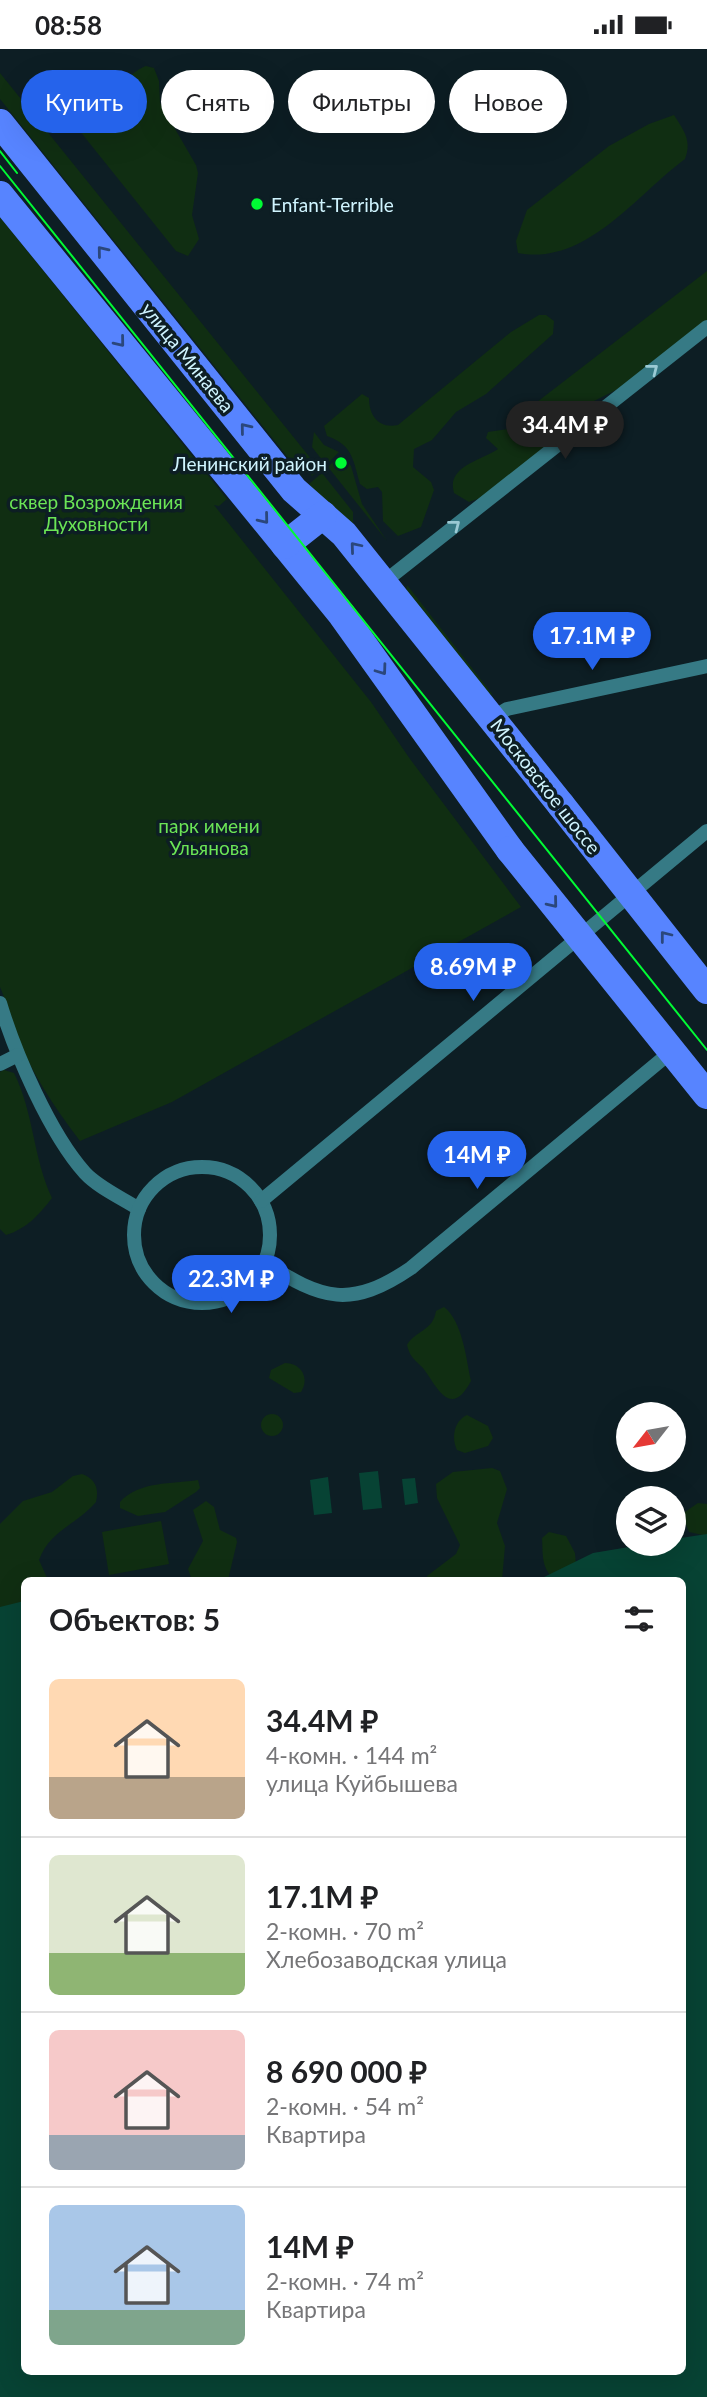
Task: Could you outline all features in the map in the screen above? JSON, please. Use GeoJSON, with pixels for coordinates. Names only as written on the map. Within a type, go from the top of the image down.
{"type":"FeatureCollection","features":[{"type":"Feature","properties":{"kind":"main road","name":"улица Минаева"},"geometry":{"type":"LineString","coordinates":[[0,123],[294,490],[393,575]]}},
{"type":"Feature","properties":{"kind":"main road"},"geometry":{"type":"LineString","coordinates":[[0,194],[342,615],[510,850],[707,1095]]}},
{"type":"Feature","properties":{"kind":"main road"},"geometry":{"type":"LineString","coordinates":[[285,545],[323,515]]}},
{"type":"Feature","properties":{"kind":"main road","name":"Московское шоссе"},"geometry":{"type":"LineString","coordinates":[[393,575],[492,718],[707,990]]}},
{"type":"Feature","properties":{"kind":"street"},"geometry":{"type":"LineString","coordinates":[[393,575],[707,327]]}},
{"type":"Feature","properties":{"kind":"street"},"geometry":{"type":"LineString","coordinates":[[492,718],[507,709],[707,666]]}},
{"type":"Feature","properties":{"kind":"street"},"geometry":{"type":"LineString","coordinates":[[261,1201],[707,831]]}},
{"type":"Feature","properties":{"kind":"street"},"geometry":{"type":"LineString","coordinates":[[0,1003],[18,1055],[60,1138],[85,1173],[139,1209]]}},
{"type":"Feature","properties":{"kind":"street"},"geometry":{"type":"LineString","coordinates":[[264,1262],[297,1283],[331,1295],[361,1295],[383,1287],[421,1259],[672,1051]]}},
{"type":"Feature","properties":{"kind":"street"},"geometry":{"type":"LineString","coordinates":[[0,1064],[18,1055]]}},
{"type":"Feature","properties":{"kind":"street"},"geometry":{"type":"LineString","coordinates":[[198,1167],[234,1175],[250,1186],[261,1201],[268,1219],[270,1238],[264,1262],[246,1287],[230,1297],[202,1303],[175,1297],[159,1288],[139,1259],[135,1225],[139,1209],[149,1193],[163,1180],[179,1171],[198,1167]]}},
{"type":"Feature","properties":{"kind":"green space"},"geometry":{"type":"Polygon","coordinates":[[[146,66],[154,68],[159,81],[161,133],[177,133],[196,165],[198,173],[192,215],[199,239],[188,256],[176,251],[81,133],[147,133],[147,70],[139,69],[146,66]]]}},
{"type":"Feature","properties":{"kind":"green space"},"geometry":{"type":"Polygon","coordinates":[[[0,73],[21,99],[21,125],[0,99],[0,73]]]}},
{"type":"Feature","properties":{"kind":"green space"},"geometry":{"type":"Polygon","coordinates":[[[674,115],[687,141],[685,159],[588,239],[566,249],[543,254],[518,253],[516,241],[527,210],[609,146],[649,124],[674,115]]]}},
{"type":"Feature","properties":{"kind":"green space"},"geometry":{"type":"Polygon","coordinates":[[[27,133],[48,133],[320,470],[312,476],[304,466],[298,470],[27,133]]]}},
{"type":"Feature","properties":{"kind":"green space","name":"парк имени Ульянова"},"geometry":{"type":"Polygon","coordinates":[[[0,217],[227,499],[219,506],[214,505],[371,702],[410,759],[521,907],[172,1102],[80,1141],[27,1059],[0,987],[0,217]]]}},
{"type":"Feature","properties":{"kind":"green space"},"geometry":{"type":"Polygon","coordinates":[[[707,271],[707,320],[622,387],[594,401],[573,426],[483,497],[469,502],[454,493],[455,476],[460,470],[498,449],[486,438],[488,432],[508,429],[515,419],[707,271]]]}},
{"type":"Feature","properties":{"kind":"green space"},"geometry":{"type":"Polygon","coordinates":[[[539,315],[546,315],[554,321],[553,334],[486,394],[456,412],[432,440],[414,449],[413,467],[431,482],[434,490],[421,527],[398,536],[383,521],[382,492],[378,487],[367,489],[360,484],[351,454],[342,444],[327,436],[324,426],[362,394],[369,398],[376,420],[385,425],[398,425],[511,332],[539,315]]]}},
{"type":"Feature","properties":{"kind":"green space"},"geometry":{"type":"Polygon","coordinates":[[[314,432],[324,445],[339,452],[326,465],[312,447],[314,432]]]}},
{"type":"Feature","properties":{"kind":"green space"},"geometry":{"type":"Polygon","coordinates":[[[341,454],[351,466],[362,504],[387,541],[328,467],[341,454]]]}},
{"type":"Feature","properties":{"kind":"green space"},"geometry":{"type":"Polygon","coordinates":[[[322,473],[353,512],[353,525],[342,525],[309,484],[322,473]]]}},
{"type":"Feature","properties":{"kind":"green space"},"geometry":{"type":"Polygon","coordinates":[[[407,585],[493,695],[487,693],[406,596],[407,585]]]}},
{"type":"Feature","properties":{"kind":"green space"},"geometry":{"type":"Polygon","coordinates":[[[4,1070],[14,1073],[21,1088],[41,1167],[52,1198],[32,1221],[6,1235],[0,1229],[0,1072],[4,1070]]]}},
{"type":"Feature","properties":{"kind":"green space"},"geometry":{"type":"Polygon","coordinates":[[[444,1307],[460,1331],[471,1381],[456,1398],[443,1395],[409,1352],[407,1345],[428,1327],[436,1311],[444,1307]]]}},
{"type":"Feature","properties":{"kind":"green space"},"geometry":{"type":"Polygon","coordinates":[[[285,1363],[296,1366],[302,1372],[305,1382],[301,1392],[294,1393],[269,1378],[271,1370],[285,1363]]]}},
{"type":"Feature","properties":{"kind":"green space"},"geometry":{"type":"Polygon","coordinates":[[[272,1414],[282,1421],[283,1425],[276,1435],[272,1436],[262,1429],[261,1425],[268,1415],[272,1414]]]}},
{"type":"Feature","properties":{"kind":"green space"},"geometry":{"type":"Polygon","coordinates":[[[467,1415],[488,1426],[493,1438],[488,1446],[465,1453],[457,1450],[454,1435],[459,1421],[467,1415]]]}},
{"type":"Feature","properties":{"kind":"green space"},"geometry":{"type":"Polygon","coordinates":[[[492,1468],[500,1471],[507,1489],[497,1523],[505,1546],[502,1577],[427,1577],[456,1554],[460,1545],[437,1498],[436,1484],[453,1472],[492,1468]]]}},
{"type":"Feature","properties":{"kind":"green space"},"geometry":{"type":"Polygon","coordinates":[[[82,1474],[91,1479],[97,1493],[96,1502],[56,1535],[44,1550],[39,1560],[47,1577],[21,1577],[21,1615],[0,1623],[0,1524],[23,1501],[52,1492],[73,1476],[82,1474]]]}},
{"type":"Feature","properties":{"kind":"green space"},"geometry":{"type":"Polygon","coordinates":[[[198,1480],[200,1488],[196,1492],[165,1512],[138,1516],[120,1508],[120,1502],[137,1490],[198,1480]]]}},
{"type":"Feature","properties":{"kind":"green space"},"geometry":{"type":"Polygon","coordinates":[[[206,1501],[214,1507],[220,1530],[236,1538],[229,1577],[191,1577],[188,1569],[203,1541],[193,1510],[206,1501]]]}},
{"type":"Feature","properties":{"kind":"green space"},"geometry":{"type":"Polygon","coordinates":[[[698,1503],[707,1504],[707,1536],[689,1532],[686,1511],[698,1503]]]}},
{"type":"Feature","properties":{"kind":"green space"},"geometry":{"type":"Polygon","coordinates":[[[161,1521],[169,1564],[109,1575],[102,1532],[161,1521]]]}},
{"type":"Feature","properties":{"kind":"green space"},"geometry":{"type":"Polygon","coordinates":[[[549,1532],[566,1536],[575,1553],[576,1565],[552,1577],[546,1569],[542,1538],[549,1532]]]}},
{"type":"Feature","properties":{"kind":"shaded area"},"geometry":{"type":"Polygon","coordinates":[[[378,1471],[382,1508],[363,1510],[359,1473],[378,1471]]]}},
{"type":"Feature","properties":{"kind":"shaded area"},"geometry":{"type":"Polygon","coordinates":[[[328,1477],[332,1513],[314,1515],[310,1480],[328,1477]]]}},
{"type":"Feature","properties":{"kind":"shaded area"},"geometry":{"type":"Polygon","coordinates":[[[415,1478],[418,1503],[405,1505],[402,1479],[415,1478]]]}},
{"type":"Feature","properties":{"kind":"shaded area"},"geometry":{"type":"Polygon","coordinates":[[[707,1534],[707,2397],[0,2397],[0,1607],[21,1602],[21,2375],[686,2375],[686,1577],[544,1577],[593,1553],[616,1549],[616,1556],[686,1556],[686,1537],[707,1534]]]}},
{"type":"Feature","properties":{"kind":"tram line"},"geometry":{"type":"LineString","coordinates":[[0,151],[17,173]]}},
{"type":"Feature","properties":{"kind":"tram line"},"geometry":{"type":"LineString","coordinates":[[0,166],[707,1050]]}},
{"type":"Feature","properties":{"kind":"place","name":"Enfant-Terrible"},"geometry":{"type":"Point","coordinates":[257,204]}},
{"type":"Feature","properties":{"kind":"place","name":"Ленинский район"},"geometry":{"type":"Point","coordinates":[341,463]}},
{"type":"Feature","properties":{"kind":"park label","name":"сквер Возрождения Духовности"},"geometry":{"type":"Point","coordinates":[96,512]}}]}
